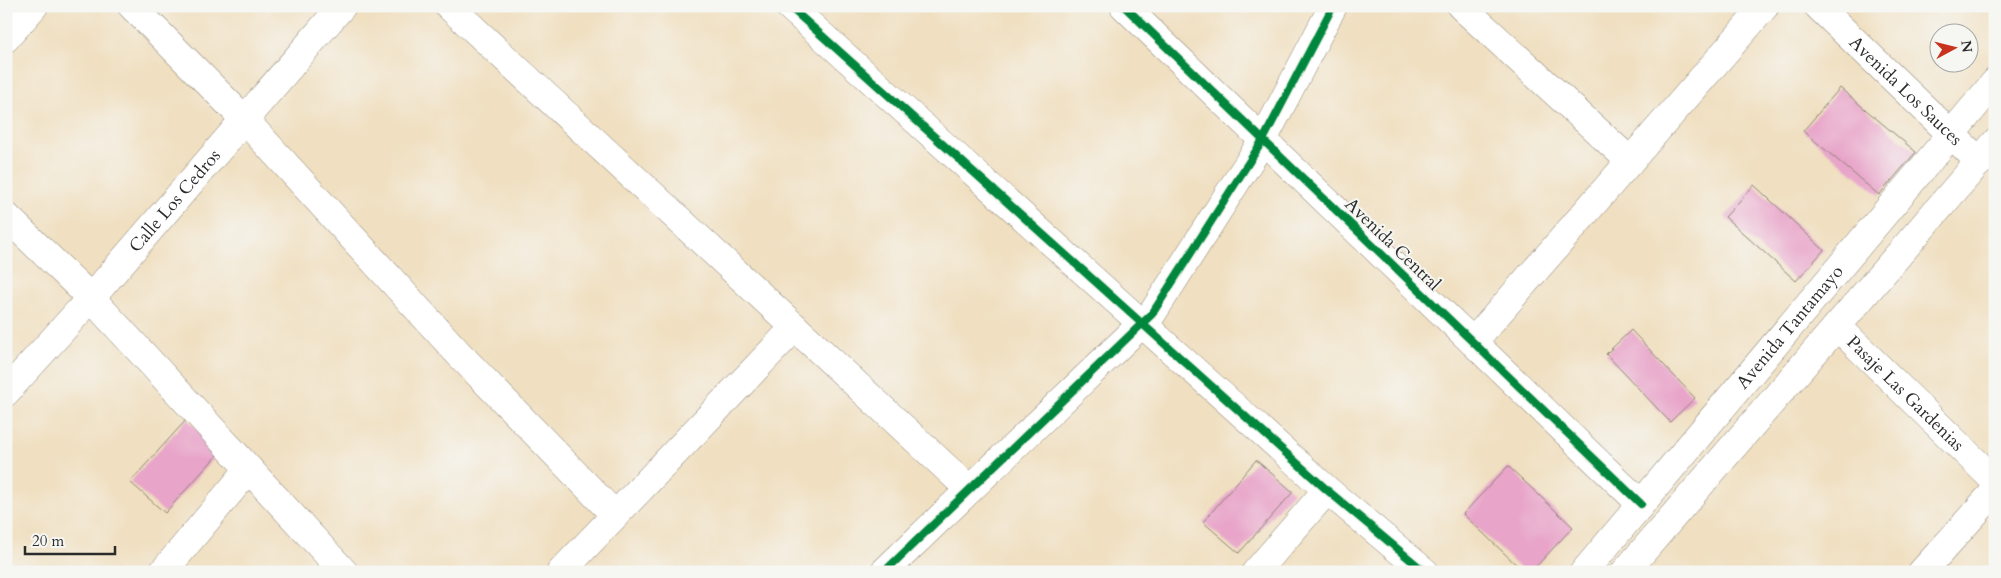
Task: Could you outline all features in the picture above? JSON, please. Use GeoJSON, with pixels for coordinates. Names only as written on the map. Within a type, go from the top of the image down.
{"type":"FeatureCollection","features":[{"type":"Feature","properties":{"kind":"street"},"geometry":{"type":"LineString","coordinates":[[6,38],[34,6]]}},
{"type":"Feature","properties":{"kind":"street"},"geometry":{"type":"LineString","coordinates":[[132,6],[244,119],[459,354],[615,515]]}},
{"type":"Feature","properties":{"kind":"street","name":"Calle Los Cedros"},"geometry":{"type":"LineString","coordinates":[[6,392],[91,298],[342,6]]}},
{"type":"Feature","properties":{"kind":"street"},"geometry":{"type":"LineString","coordinates":[[449,6],[969,489]]}},
{"type":"Feature","properties":{"kind":"street"},"geometry":{"type":"LineString","coordinates":[[789,6],[1327,490],[1426,572]]}},
{"type":"Feature","properties":{"kind":"street","name":"Avenida Central"},"geometry":{"type":"LineString","coordinates":[[1124,6],[1641,504]]}},
{"type":"Feature","properties":{"kind":"street"},"geometry":{"type":"LineString","coordinates":[[884,572],[1152,314],[1264,140],[1333,6]]}},
{"type":"Feature","properties":{"kind":"street"},"geometry":{"type":"LineString","coordinates":[[1461,6],[1630,161]]}},
{"type":"Feature","properties":{"kind":"street"},"geometry":{"type":"LineString","coordinates":[[1473,342],[1765,6]]}},
{"type":"Feature","properties":{"kind":"street","name":"Avenida Los Sauces"},"geometry":{"type":"LineString","coordinates":[[1818,6],[1935,117],[1951,136],[1990,160]]}},
{"type":"Feature","properties":{"kind":"street","name":"Avenida Tantamayo"},"geometry":{"type":"LineString","coordinates":[[1584,572],[1995,82]]}},
{"type":"Feature","properties":{"kind":"street","name":"Avenida Tantamayo"},"geometry":{"type":"LineString","coordinates":[[1625,572],[1838,326],[1990,160]]}},
{"type":"Feature","properties":{"kind":"street"},"geometry":{"type":"LineString","coordinates":[[6,216],[91,298],[344,572]]}},
{"type":"Feature","properties":{"kind":"street","name":"Pasaje Las Gardenias"},"geometry":{"type":"LineString","coordinates":[[1838,326],[1995,481]]}},
{"type":"Feature","properties":{"kind":"street"},"geometry":{"type":"LineString","coordinates":[[560,572],[795,327]]}},
{"type":"Feature","properties":{"kind":"street"},"geometry":{"type":"LineString","coordinates":[[163,572],[249,469]]}},
{"type":"Feature","properties":{"kind":"street"},"geometry":{"type":"LineString","coordinates":[[1256,572],[1327,490]]}},
{"type":"Feature","properties":{"kind":"street"},"geometry":{"type":"LineString","coordinates":[[1922,572],[1995,491]]}},
{"type":"Feature","properties":{"kind":"building"},"geometry":{"type":"Polygon","coordinates":[[[1840,88],[1916,152],[1879,195],[1803,131],[1840,88]]]}},
{"type":"Feature","properties":{"kind":"building"},"geometry":{"type":"Polygon","coordinates":[[[1754,185],[1824,250],[1796,281],[1725,217],[1754,185]]]}},
{"type":"Feature","properties":{"kind":"building"},"geometry":{"type":"Polygon","coordinates":[[[1631,330],[1695,398],[1670,422],[1606,354],[1631,330]]]}},
{"type":"Feature","properties":{"kind":"building"},"geometry":{"type":"Polygon","coordinates":[[[187,419],[221,451],[165,513],[130,482],[187,419]]]}},
{"type":"Feature","properties":{"kind":"building"},"geometry":{"type":"Polygon","coordinates":[[[1256,460],[1293,492],[1239,553],[1203,522],[1256,460]]]}},
{"type":"Feature","properties":{"kind":"building"},"geometry":{"type":"Polygon","coordinates":[[[1508,466],[1573,527],[1531,572],[1524,572],[1463,514],[1508,466]]]}},
{"type":"Feature","properties":{"kind":"cycle path"},"geometry":{"type":"LineString","coordinates":[[789,6],[1327,490],[1425,572]]}},
{"type":"Feature","properties":{"kind":"cycle path"},"geometry":{"type":"LineString","coordinates":[[1124,6],[1641,504]]}},
{"type":"Feature","properties":{"kind":"cycle path"},"geometry":{"type":"LineString","coordinates":[[884,572],[1152,314],[1263,140],[1333,6]]}}]}
